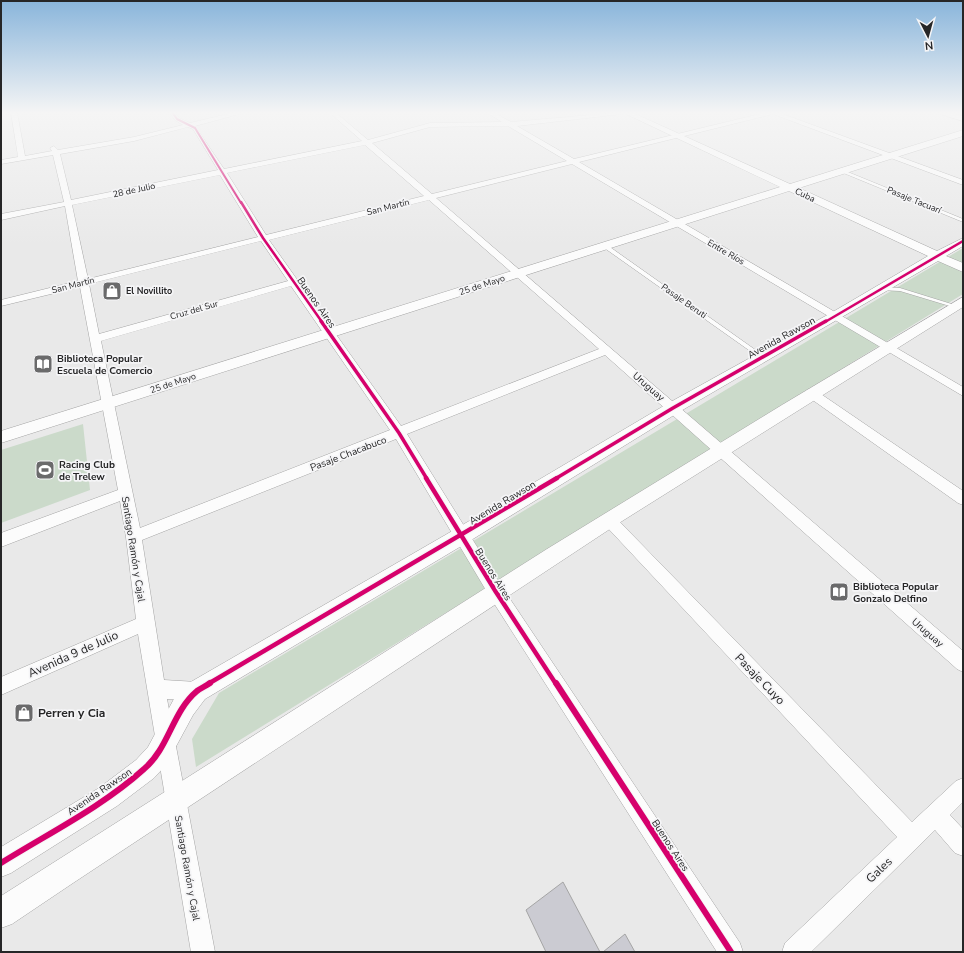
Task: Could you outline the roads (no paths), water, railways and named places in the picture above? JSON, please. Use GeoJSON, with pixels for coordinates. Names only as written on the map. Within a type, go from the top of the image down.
{"type":"FeatureCollection","features":[{"type":"Feature","properties":{"kind":"street"},"geometry":{"type":"LineString","coordinates":[[1,157],[12,156]]}},
{"type":"Feature","properties":{"kind":"street"},"geometry":{"type":"LineString","coordinates":[[1,162],[19,156]]}},
{"type":"Feature","properties":{"kind":"street","name":"Santiago Ramón y Cajal"},"geometry":{"type":"LineString","coordinates":[[57,156],[68,203],[134,537],[145,623],[203,952]]}},
{"type":"Feature","properties":{"kind":"street","name":"Buenos Aires"},"geometry":{"type":"LineString","coordinates":[[213,156],[263,238],[398,433],[496,592],[731,952]]}},
{"type":"Feature","properties":{"kind":"street","name":"28 de Julio"},"geometry":{"type":"LineString","coordinates":[[1,217],[298,156]]}},
{"type":"Feature","properties":{"kind":"street","name":"Uruguay"},"geometry":{"type":"LineString","coordinates":[[385,156],[674,408],[963,663]]}},
{"type":"Feature","properties":{"kind":"street","name":"Entre Ríos"},"geometry":{"type":"LineString","coordinates":[[565,156],[963,392]]}},
{"type":"Feature","properties":{"kind":"street","name":"San Martín"},"geometry":{"type":"LineString","coordinates":[[1,303],[591,156]]}},
{"type":"Feature","properties":{"kind":"street","name":"Cuba"},"geometry":{"type":"LineString","coordinates":[[723,156],[963,268]]}},
{"type":"Feature","properties":{"kind":"street","name":"25 de Mayo"},"geometry":{"type":"LineString","coordinates":[[1,437],[889,156]]}},
{"type":"Feature","properties":{"kind":"street"},"geometry":{"type":"LineString","coordinates":[[892,156],[963,183]]}},
{"type":"Feature","properties":{"kind":"street","name":"Avenida Rawson"},"geometry":{"type":"LineString","coordinates":[[1,863],[108,797],[145,769],[157,756],[184,706],[197,691],[461,536],[674,408],[836,316],[881,288],[963,241]]}},
{"type":"Feature","properties":{"kind":"street","name":"Cruz del Sur"},"geometry":{"type":"LineString","coordinates":[[95,339],[294,282]]}},
{"type":"Feature","properties":{"kind":"street"},"geometry":{"type":"LineString","coordinates":[[1,913],[176,802],[496,592],[609,520],[811,393],[888,348],[959,303]]}},
{"type":"Feature","properties":{"kind":"street","name":"Pasaje Chacabuco"},"geometry":{"type":"LineString","coordinates":[[134,537],[607,350]]}},
{"type":"Feature","properties":{"kind":"street"},"geometry":{"type":"LineString","coordinates":[[811,393],[963,499]]}},
{"type":"Feature","properties":{"kind":"street"},"geometry":{"type":"LineString","coordinates":[[1,540],[125,493]]}},
{"type":"Feature","properties":{"kind":"street","name":"Pasaje Cuyo"},"geometry":{"type":"LineString","coordinates":[[609,520],[912,838]]}},
{"type":"Feature","properties":{"kind":"street","name":"Avenida 9 de Julio"},"geometry":{"type":"LineString","coordinates":[[1,686],[145,623]]}},
{"type":"Feature","properties":{"kind":"street"},"geometry":{"type":"LineString","coordinates":[[157,689],[197,691]]}},
{"type":"Feature","properties":{"kind":"street","name":"Gales"},"geometry":{"type":"LineString","coordinates":[[794,952],[963,788]]}},
{"type":"Feature","properties":{"kind":"street"},"geometry":{"type":"LineString","coordinates":[[935,815],[963,845]]}},
{"type":"Feature","properties":{"kind":"lane","name":"Pasaje Tacuarí"},"geometry":{"type":"LineString","coordinates":[[842,171],[963,221]]}},
{"type":"Feature","properties":{"kind":"lane","name":"Pasaje Beruti"},"geometry":{"type":"LineString","coordinates":[[605,246],[762,357]]}},
{"type":"Feature","properties":{"kind":"lane"},"geometry":{"type":"LineString","coordinates":[[881,288],[900,290],[959,303]]}},
{"type":"Feature","properties":{"kind":"place","name":"El Novillito"},"geometry":{"type":"Point","coordinates":[112,291]}},
{"type":"Feature","properties":{"kind":"place","name":"Biblioteca Popular Escuela de Comercio"},"geometry":{"type":"Point","coordinates":[43,364]}},
{"type":"Feature","properties":{"kind":"place","name":"Racing Club de Trelew"},"geometry":{"type":"Point","coordinates":[45,470]}},
{"type":"Feature","properties":{"kind":"place","name":"Biblioteca Popular Gonzalo Delfino"},"geometry":{"type":"Point","coordinates":[839,592]}},
{"type":"Feature","properties":{"kind":"place","name":"Perren y Cia"},"geometry":{"type":"Point","coordinates":[24,713]}}]}
